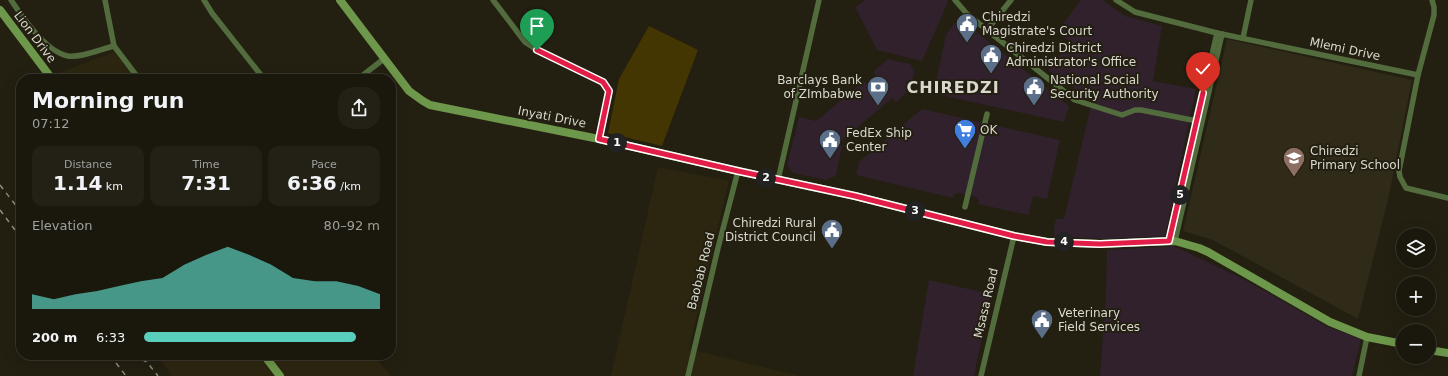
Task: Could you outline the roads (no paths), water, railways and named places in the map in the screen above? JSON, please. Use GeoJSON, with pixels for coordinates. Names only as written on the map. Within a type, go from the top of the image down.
{"type":"FeatureCollection","features":[{"type":"Feature","properties":{"kind":"street"},"geometry":{"type":"LineString","coordinates":[[11,0],[29,26],[56,52],[69,56],[80,55],[114,46]]}},
{"type":"Feature","properties":{"kind":"street"},"geometry":{"type":"LineString","coordinates":[[105,0],[114,46],[135,74]]}},
{"type":"Feature","properties":{"kind":"street"},"geometry":{"type":"LineString","coordinates":[[204,0],[212,13],[260,74]]}},
{"type":"Feature","properties":{"kind":"street","name":"Inyati Drive"},"geometry":{"type":"LineString","coordinates":[[340,0],[409,90],[430,105],[599,139],[933,215],[1014,236],[1047,242],[1100,244],[1172,241],[1200,248],[1330,322],[1368,337],[1396,343]]}},
{"type":"Feature","properties":{"kind":"street"},"geometry":{"type":"LineString","coordinates":[[493,0],[525,42],[537,50],[603,82],[609,91],[599,139]]}},
{"type":"Feature","properties":{"kind":"street"},"geometry":{"type":"LineString","coordinates":[[778,180],[819,0]]}},
{"type":"Feature","properties":{"kind":"street"},"geometry":{"type":"LineString","coordinates":[[955,0],[967,14],[986,31],[1075,100],[1122,115],[1135,110],[1141,110],[1197,121]]}},
{"type":"Feature","properties":{"kind":"street"},"geometry":{"type":"LineString","coordinates":[[986,31],[1011,0]]}},
{"type":"Feature","properties":{"kind":"street","name":"Mlemi Drive"},"geometry":{"type":"LineString","coordinates":[[1116,0],[1135,12],[1219,34],[1418,75]]}},
{"type":"Feature","properties":{"kind":"street"},"geometry":{"type":"LineString","coordinates":[[1243,38],[1252,0]]}},
{"type":"Feature","properties":{"kind":"street"},"geometry":{"type":"LineString","coordinates":[[1432,0],[1434,6],[1434,16],[1418,75],[1399,171],[1400,177],[1406,188],[1448,198]]}},
{"type":"Feature","properties":{"kind":"street","name":"Lion Drive"},"geometry":{"type":"LineString","coordinates":[[0,10],[48,74]]}},
{"type":"Feature","properties":{"kind":"street"},"geometry":{"type":"LineString","coordinates":[[1172,241],[1197,121],[1219,34]]}},
{"type":"Feature","properties":{"kind":"street"},"geometry":{"type":"LineString","coordinates":[[1172,241],[1219,34]]}},
{"type":"Feature","properties":{"kind":"street"},"geometry":{"type":"LineString","coordinates":[[364,74],[385,58]]}},
{"type":"Feature","properties":{"kind":"street"},"geometry":{"type":"LineString","coordinates":[[965,207],[987,114]]}},
{"type":"Feature","properties":{"kind":"street","name":"Baobab Road"},"geometry":{"type":"LineString","coordinates":[[688,376],[738,171]]}},
{"type":"Feature","properties":{"kind":"street","name":"Msasa Road"},"geometry":{"type":"LineString","coordinates":[[981,376],[1014,236]]}},
{"type":"Feature","properties":{"kind":"street"},"geometry":{"type":"LineString","coordinates":[[1359,376],[1368,337]]}},
{"type":"Feature","properties":{"kind":"street"},"geometry":{"type":"LineString","coordinates":[[1436,351],[1448,353]]}},
{"type":"Feature","properties":{"kind":"street"},"geometry":{"type":"LineString","coordinates":[[268,360],[280,376]]}},
{"type":"Feature","properties":{"kind":"railway"},"geometry":{"type":"LineString","coordinates":[[0,185],[16,206]]}},
{"type":"Feature","properties":{"kind":"railway"},"geometry":{"type":"LineString","coordinates":[[0,210],[16,231]]}},
{"type":"Feature","properties":{"kind":"railway"},"geometry":{"type":"LineString","coordinates":[[114,360],[126,376]]}},
{"type":"Feature","properties":{"kind":"railway"},"geometry":{"type":"LineString","coordinates":[[143,360],[147,362],[158,376]]}},
{"type":"Feature","properties":{"kind":"place","name":"Chiredzi Magistrate's Court"},"geometry":{"type":"Point","coordinates":[967,44]}},
{"type":"Feature","properties":{"kind":"place","name":"Chiredzi District Administrator's Office"},"geometry":{"type":"Point","coordinates":[991,74]}},
{"type":"Feature","properties":{"kind":"place","name":"Barclays Bank of ZImbabwe"},"geometry":{"type":"Point","coordinates":[878,106]}},
{"type":"Feature","properties":{"kind":"place","name":"National Social Security Authority"},"geometry":{"type":"Point","coordinates":[1034,106]}},
{"type":"Feature","properties":{"kind":"place","name":"OK"},"geometry":{"type":"Point","coordinates":[965,150]}},
{"type":"Feature","properties":{"kind":"place","name":"FedEx Ship Center"},"geometry":{"type":"Point","coordinates":[830,160]}},
{"type":"Feature","properties":{"kind":"place","name":"Chiredzi Primary School"},"geometry":{"type":"Point","coordinates":[1294,178]}},
{"type":"Feature","properties":{"kind":"place","name":"Chiredzi Rural District Council"},"geometry":{"type":"Point","coordinates":[832,250]}},
{"type":"Feature","properties":{"kind":"place","name":"Veterinary Field Services"},"geometry":{"type":"Point","coordinates":[1042,340]}},
{"type":"Feature","properties":{"kind":"district","name":"CHIREDZI"},"geometry":{"type":"Point","coordinates":[953,87]}}]}
